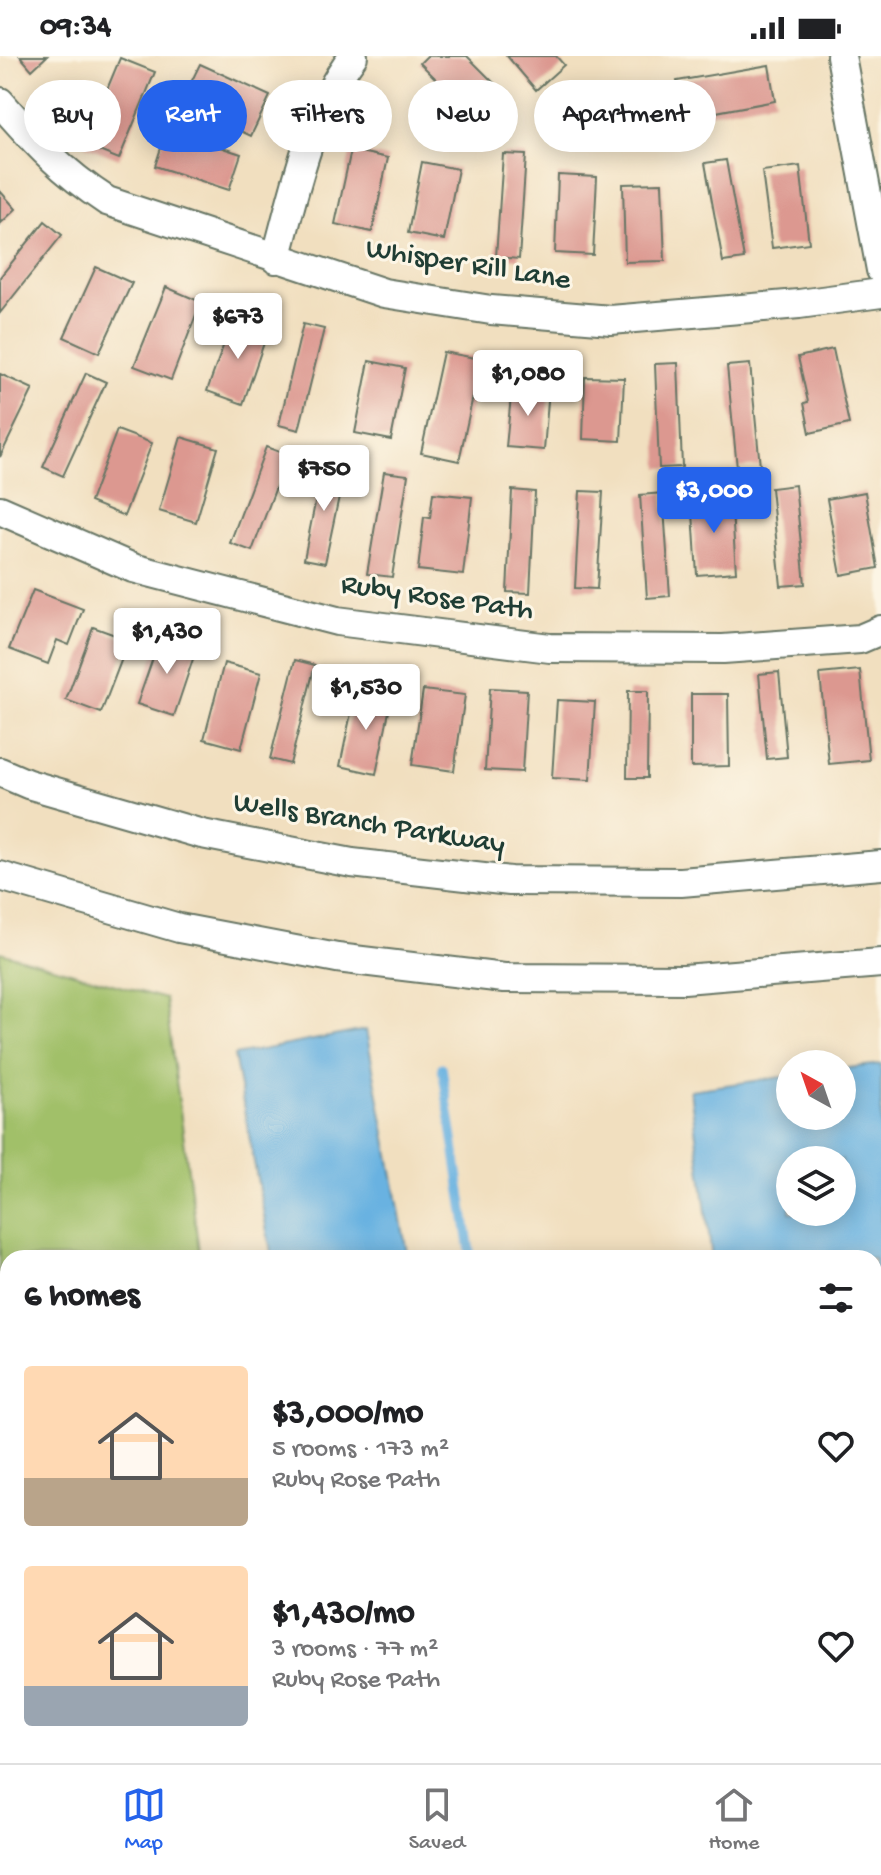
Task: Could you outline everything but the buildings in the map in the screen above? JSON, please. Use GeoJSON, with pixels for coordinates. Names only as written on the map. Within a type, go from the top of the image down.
{"type":"FeatureCollection","features":[{"type":"Feature","properties":{"kind":"street"},"geometry":{"type":"LineString","coordinates":[[276,259],[310,136],[335,79],[353,56]]}},
{"type":"Feature","properties":{"kind":"street"},"geometry":{"type":"LineString","coordinates":[[841,56],[881,270]]}},
{"type":"Feature","properties":{"kind":"street","name":"Whisper Rill Lane"},"geometry":{"type":"LineString","coordinates":[[0,102],[49,158],[107,201],[384,293],[491,310],[611,320],[799,304],[881,293]]}},
{"type":"Feature","properties":{"kind":"street","name":"Ruby Rose Path"},"geometry":{"type":"LineString","coordinates":[[0,510],[133,568],[337,621],[550,648],[723,649],[860,639],[881,630]]}},
{"type":"Feature","properties":{"kind":"street","name":"Wells Branch Parkway"},"geometry":{"type":"LineString","coordinates":[[0,772],[28,784],[202,834],[352,863],[510,881],[681,882],[881,865]]}},
{"type":"Feature","properties":{"kind":"street"},"geometry":{"type":"LineString","coordinates":[[0,876],[179,928],[337,958],[504,978],[684,979],[881,963]]}},
{"type":"Feature","properties":{"kind":"green space"},"geometry":{"type":"Polygon","coordinates":[[[0,952],[165,999],[199,1250],[0,1250],[0,952]]]}},
{"type":"Feature","properties":{"kind":"water"},"geometry":{"type":"Polygon","coordinates":[[[366,1030],[407,1250],[271,1250],[234,1055],[366,1030]]]}},
{"type":"Feature","properties":{"kind":"water"},"geometry":{"type":"Polygon","coordinates":[[[881,1064],[881,1250],[711,1250],[690,1090],[776,1078],[776,1130],[856,1130],[856,1067],[881,1064]]]}},
{"type":"Feature","properties":{"kind":"waterway"},"geometry":{"type":"LineString","coordinates":[[442,1067],[470,1250]]}}]}
